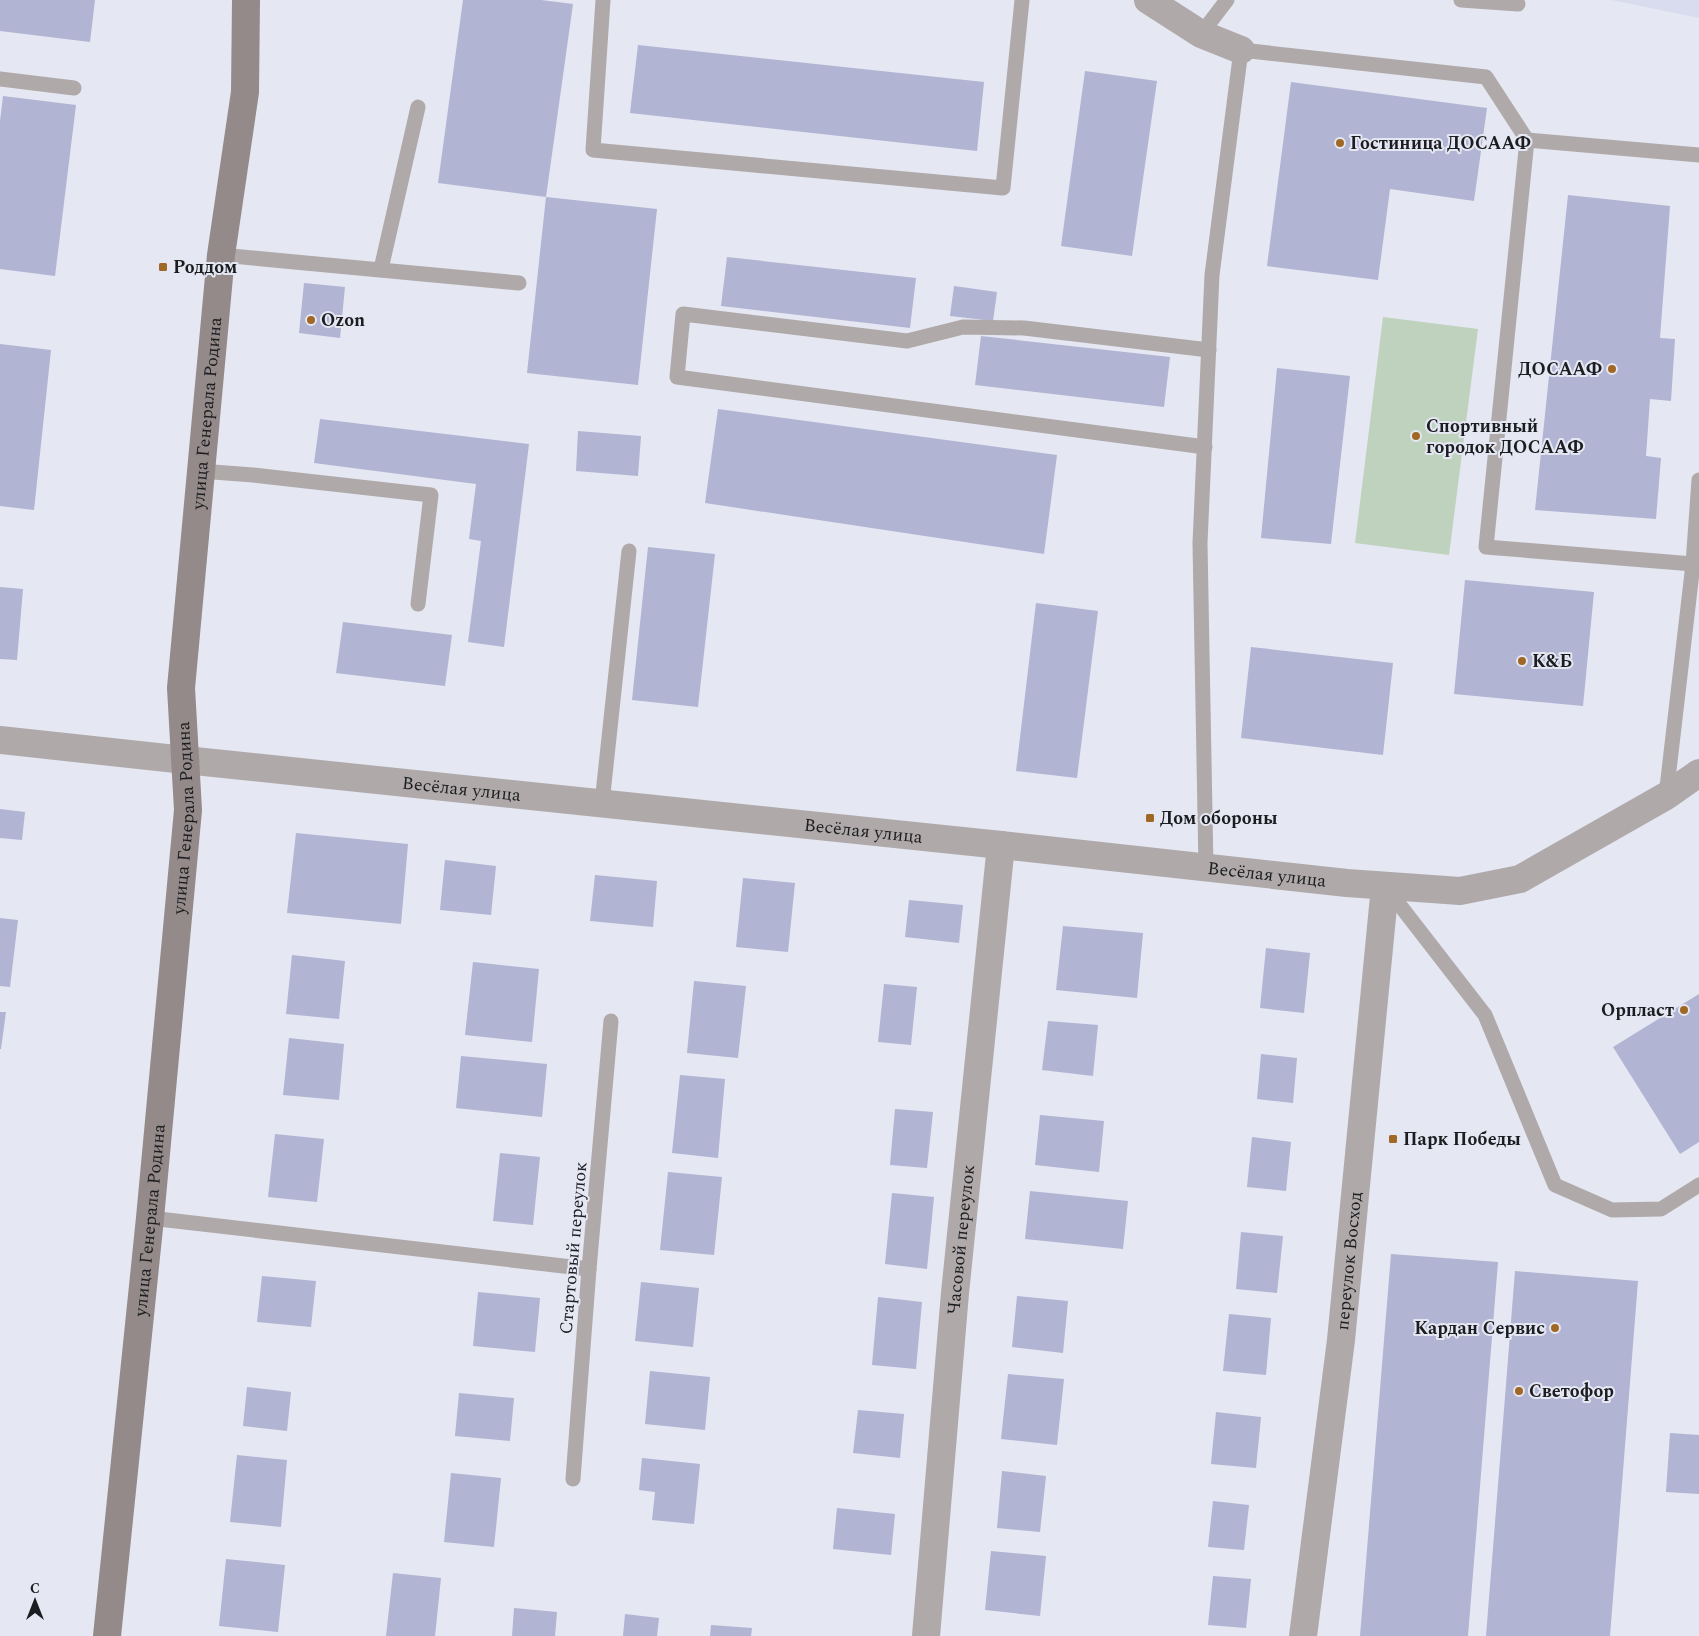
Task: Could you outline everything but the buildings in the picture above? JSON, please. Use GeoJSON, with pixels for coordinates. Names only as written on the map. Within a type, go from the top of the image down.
{"type":"FeatureCollection","features":[{"type":"Feature","properties":{"kind":"main road","name":"улица Генерала Родина"},"geometry":{"type":"LineString","coordinates":[[107,1636],[150,1218],[188,810],[181,688],[221,254],[245,92],[246,0]]}},
{"type":"Feature","properties":{"kind":"street"},"geometry":{"type":"LineString","coordinates":[[1148,0],[1201,34],[1241,50]]}},
{"type":"Feature","properties":{"kind":"street","name":"Весёлая улица"},"geometry":{"type":"LineString","coordinates":[[0,740],[1206,868],[1384,886],[1460,891],[1520,879],[1666,796],[1699,773]]}},
{"type":"Feature","properties":{"kind":"street","name":"Часовой переулок"},"geometry":{"type":"LineString","coordinates":[[926,1636],[955,1294],[1001,845]]}},
{"type":"Feature","properties":{"kind":"street","name":"переулок Восход"},"geometry":{"type":"LineString","coordinates":[[1303,1636],[1341,1340],[1384,886]]}},
{"type":"Feature","properties":{"kind":"lane"},"geometry":{"type":"LineString","coordinates":[[603,0],[593,150],[1003,188],[1022,0]]}},
{"type":"Feature","properties":{"kind":"lane"},"geometry":{"type":"LineString","coordinates":[[1201,34],[1227,0]]}},
{"type":"Feature","properties":{"kind":"lane"},"geometry":{"type":"LineString","coordinates":[[1461,0],[1518,4]]}},
{"type":"Feature","properties":{"kind":"lane"},"geometry":{"type":"LineString","coordinates":[[1206,868],[1200,544],[1212,275],[1241,50],[1486,76],[1527,140],[1486,547],[1692,564]]}},
{"type":"Feature","properties":{"kind":"lane"},"geometry":{"type":"LineString","coordinates":[[0,79],[74,88]]}},
{"type":"Feature","properties":{"kind":"lane"},"geometry":{"type":"LineString","coordinates":[[380,269],[418,107]]}},
{"type":"Feature","properties":{"kind":"lane"},"geometry":{"type":"LineString","coordinates":[[1527,140],[1699,154]]}},
{"type":"Feature","properties":{"kind":"lane"},"geometry":{"type":"LineString","coordinates":[[221,254],[519,283]]}},
{"type":"Feature","properties":{"kind":"lane"},"geometry":{"type":"LineString","coordinates":[[1205,447],[677,377],[683,314],[907,341],[963,327],[1024,328],[1209,350]]}},
{"type":"Feature","properties":{"kind":"lane"},"geometry":{"type":"LineString","coordinates":[[200,471],[253,475],[431,496],[418,604]]}},
{"type":"Feature","properties":{"kind":"lane"},"geometry":{"type":"LineString","coordinates":[[1666,796],[1692,564],[1699,480]]}},
{"type":"Feature","properties":{"kind":"lane"},"geometry":{"type":"LineString","coordinates":[[602,803],[629,551]]}},
{"type":"Feature","properties":{"kind":"lane"},"geometry":{"type":"LineString","coordinates":[[1384,886],[1485,1015],[1555,1186],[1612,1210],[1661,1209],[1699,1185]]}},
{"type":"Feature","properties":{"kind":"lane","name":"Стартовый переулок"},"geometry":{"type":"LineString","coordinates":[[573,1479],[611,1020]]}},
{"type":"Feature","properties":{"kind":"lane"},"geometry":{"type":"LineString","coordinates":[[150,1218],[589,1269]]}},
{"type":"Feature","properties":{"kind":"shaded area"},"geometry":{"type":"Polygon","coordinates":[[[1612,0],[1699,0],[1699,18],[1612,0]]]}},
{"type":"Feature","properties":{"kind":"green space","name":"Спортивный городок ДОСААФ"},"geometry":{"type":"Polygon","coordinates":[[[1383,317],[1478,329],[1449,555],[1355,543],[1383,317]]]}},
{"type":"Feature","properties":{"kind":"place","name":"Гостиница ДОСААФ"},"geometry":{"type":"Point","coordinates":[1340,143]}},
{"type":"Feature","properties":{"kind":"place","name":"Роддом"},"geometry":{"type":"Point","coordinates":[163,267]}},
{"type":"Feature","properties":{"kind":"place","name":"Ozon"},"geometry":{"type":"Point","coordinates":[311,320]}},
{"type":"Feature","properties":{"kind":"place","name":"ДОСААФ"},"geometry":{"type":"Point","coordinates":[1612,369]}},
{"type":"Feature","properties":{"kind":"place","name":"Спортивный городок ДОСААФ"},"geometry":{"type":"Point","coordinates":[1416,436]}},
{"type":"Feature","properties":{"kind":"place","name":"К&Б"},"geometry":{"type":"Point","coordinates":[1522,661]}},
{"type":"Feature","properties":{"kind":"place","name":"Дом обороны"},"geometry":{"type":"Point","coordinates":[1150,818]}},
{"type":"Feature","properties":{"kind":"place","name":"Орпласт"},"geometry":{"type":"Point","coordinates":[1684,1010]}},
{"type":"Feature","properties":{"kind":"place","name":"Парк Победы"},"geometry":{"type":"Point","coordinates":[1393,1139]}},
{"type":"Feature","properties":{"kind":"place","name":"Кардан Сервис"},"geometry":{"type":"Point","coordinates":[1555,1328]}},
{"type":"Feature","properties":{"kind":"place","name":"Светофор"},"geometry":{"type":"Point","coordinates":[1519,1391]}}]}
